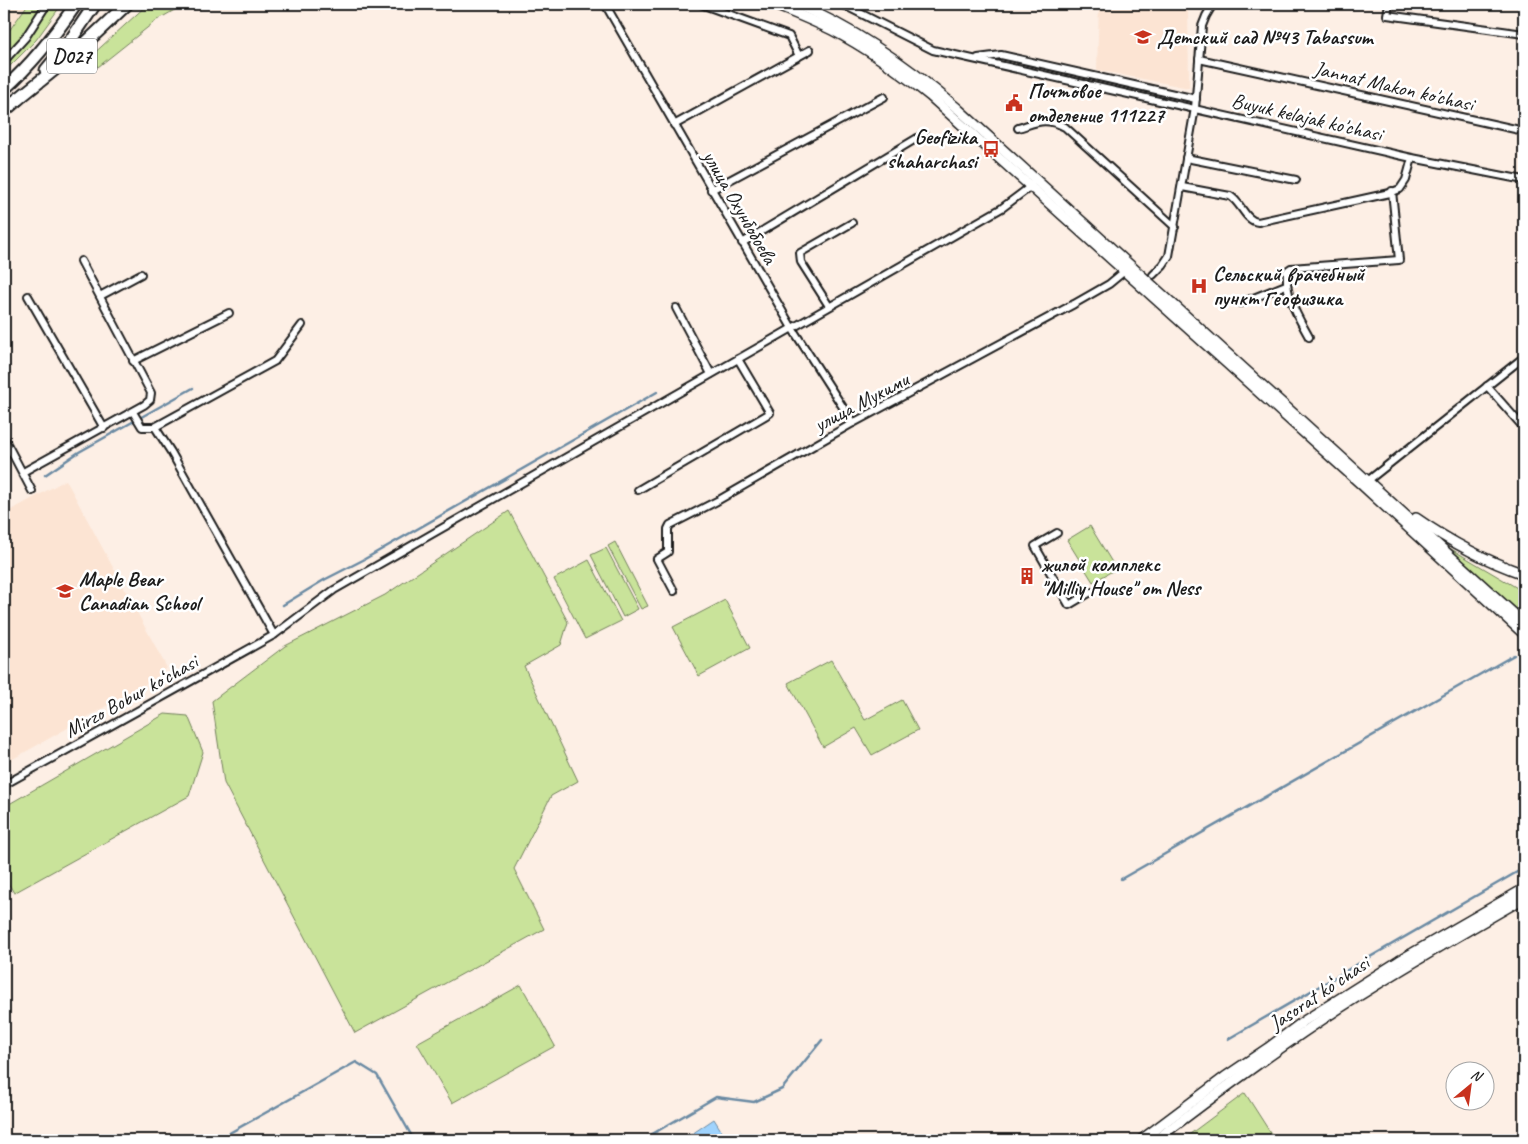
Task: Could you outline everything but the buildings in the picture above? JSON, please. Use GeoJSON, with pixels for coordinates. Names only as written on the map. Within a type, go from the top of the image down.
{"type":"FeatureCollection","features":[{"type":"Feature","properties":{"kind":"highway"},"geometry":{"type":"LineString","coordinates":[[4,89],[34,59],[76,4]]}},
{"type":"Feature","properties":{"kind":"highway"},"geometry":{"type":"LineString","coordinates":[[4,112],[38,79],[60,54],[95,4]]}},
{"type":"Feature","properties":{"kind":"highway","name":"D027"},"geometry":{"type":"LineString","coordinates":[[13,103],[75,53],[127,4]]}},
{"type":"Feature","properties":{"kind":"main road"},"geometry":{"type":"LineString","coordinates":[[777,4],[806,10]]}},
{"type":"Feature","properties":{"kind":"main road"},"geometry":{"type":"LineString","coordinates":[[795,4],[856,33],[901,62],[957,108],[1033,182],[1365,483],[1524,634]]}},
{"type":"Feature","properties":{"kind":"main road"},"geometry":{"type":"LineString","coordinates":[[1365,483],[1423,523],[1499,564],[1524,574]]}},
{"type":"Feature","properties":{"kind":"main road"},"geometry":{"type":"LineString","coordinates":[[1387,498],[1524,623]]}},
{"type":"Feature","properties":{"kind":"main road","name":"Jasorat koʻchasi"},"geometry":{"type":"LineString","coordinates":[[1141,1140],[1304,1021],[1399,961],[1524,889]]}},
{"type":"Feature","properties":{"kind":"main road","name":"Jasorat koʻchasi"},"geometry":{"type":"LineString","coordinates":[[1156,1140],[1272,1053],[1356,997],[1524,898]]}},
{"type":"Feature","properties":{"kind":"street"},"geometry":{"type":"LineString","coordinates":[[4,61],[25,38],[47,4]]}},
{"type":"Feature","properties":{"kind":"street","name":"улица Охунбобоева"},"geometry":{"type":"LineString","coordinates":[[605,4],[792,328],[853,423]]}},
{"type":"Feature","properties":{"kind":"street"},"geometry":{"type":"LineString","coordinates":[[701,4],[789,36],[799,56]]}},
{"type":"Feature","properties":{"kind":"street","name":"Buyuk kelajak ko'chasi"},"geometry":{"type":"LineString","coordinates":[[842,4],[933,50],[1412,158],[1524,180]]}},
{"type":"Feature","properties":{"kind":"street"},"geometry":{"type":"LineString","coordinates":[[1153,275],[1169,256],[1195,108],[1202,26],[1213,4]]}},
{"type":"Feature","properties":{"kind":"street"},"geometry":{"type":"LineString","coordinates":[[1389,4],[1387,15],[1524,34]]}},
{"type":"Feature","properties":{"kind":"street"},"geometry":{"type":"LineString","coordinates":[[674,125],[810,50]]}},
{"type":"Feature","properties":{"kind":"street"},"geometry":{"type":"LineString","coordinates":[[973,59],[1001,54],[1196,99]]}},
{"type":"Feature","properties":{"kind":"street","name":"Jannat Makon ko'chasi"},"geometry":{"type":"LineString","coordinates":[[1199,59],[1524,131]]}},
{"type":"Feature","properties":{"kind":"street"},"geometry":{"type":"LineString","coordinates":[[711,190],[884,97]]}},
{"type":"Feature","properties":{"kind":"street"},"geometry":{"type":"LineString","coordinates":[[1018,128],[1043,120],[1065,127],[1175,227]]}},
{"type":"Feature","properties":{"kind":"street"},"geometry":{"type":"LineString","coordinates":[[742,243],[924,134]]}},
{"type":"Feature","properties":{"kind":"street"},"geometry":{"type":"LineString","coordinates":[[1186,158],[1296,180]]}},
{"type":"Feature","properties":{"kind":"street"},"geometry":{"type":"LineString","coordinates":[[1182,187],[1235,198],[1254,222],[1381,195],[1400,189],[1406,180],[1412,158]]}},
{"type":"Feature","properties":{"kind":"street","name":"Mirzo Bobur ko‘chasi"},"geometry":{"type":"LineString","coordinates":[[4,785],[274,635],[334,590],[1002,208],[1026,190],[1033,182]]}},
{"type":"Feature","properties":{"kind":"street"},"geometry":{"type":"LineString","coordinates":[[1309,337],[1294,309],[1286,285],[1287,271],[1291,268],[1399,260],[1392,191]]}},
{"type":"Feature","properties":{"kind":"street"},"geometry":{"type":"LineString","coordinates":[[829,306],[801,262],[800,253],[852,223]]}},
{"type":"Feature","properties":{"kind":"street"},"geometry":{"type":"LineString","coordinates":[[22,472],[133,412],[150,400],[151,393],[81,261]]}},
{"type":"Feature","properties":{"kind":"street","name":"улица Мукими"},"geometry":{"type":"LineString","coordinates":[[674,591],[657,559],[668,552],[668,529],[670,525],[717,501],[853,423],[1074,304],[1109,284],[1128,268]]}},
{"type":"Feature","properties":{"kind":"street"},"geometry":{"type":"LineString","coordinates":[[100,296],[141,274]]}},
{"type":"Feature","properties":{"kind":"street"},"geometry":{"type":"LineString","coordinates":[[1241,303],[1286,285]]}},
{"type":"Feature","properties":{"kind":"street"},"geometry":{"type":"LineString","coordinates":[[28,296],[104,428]]}},
{"type":"Feature","properties":{"kind":"street"},"geometry":{"type":"LineString","coordinates":[[676,308],[712,374]]}},
{"type":"Feature","properties":{"kind":"street"},"geometry":{"type":"LineString","coordinates":[[134,361],[229,313]]}},
{"type":"Feature","properties":{"kind":"street"},"geometry":{"type":"LineString","coordinates":[[133,412],[142,427],[155,427],[275,361],[302,325]]}},
{"type":"Feature","properties":{"kind":"street"},"geometry":{"type":"LineString","coordinates":[[1365,483],[1524,357]]}},
{"type":"Feature","properties":{"kind":"street"},"geometry":{"type":"LineString","coordinates":[[638,490],[770,413],[738,359]]}},
{"type":"Feature","properties":{"kind":"street"},"geometry":{"type":"LineString","coordinates":[[1487,386],[1524,428]]}},
{"type":"Feature","properties":{"kind":"street"},"geometry":{"type":"LineString","coordinates":[[155,427],[274,635]]}},
{"type":"Feature","properties":{"kind":"street"},"geometry":{"type":"LineString","coordinates":[[4,438],[32,490]]}},
{"type":"Feature","properties":{"kind":"street"},"geometry":{"type":"LineString","coordinates":[[1057,533],[1035,546],[1069,605],[1091,592]]}},
{"type":"Feature","properties":{"kind":"shaded area"},"geometry":{"type":"Polygon","coordinates":[[[4,4],[28,4],[4,38],[4,4]]]}},
{"type":"Feature","properties":{"kind":"shaded area","name":"Детский сад №43 Tabassum"},"geometry":{"type":"Polygon","coordinates":[[[1099,4],[1188,4],[1189,88],[1097,70],[1099,4]]]}},
{"type":"Feature","properties":{"kind":"shaded area","name":"Maple Bear Canadian School"},"geometry":{"type":"Polygon","coordinates":[[[66,480],[167,668],[162,671],[163,674],[4,764],[4,514],[66,480]]]}},
{"type":"Feature","properties":{"kind":"green space"},"geometry":{"type":"Polygon","coordinates":[[[28,4],[62,4],[36,40],[4,72],[4,38],[28,4]]]}},
{"type":"Feature","properties":{"kind":"green space"},"geometry":{"type":"Polygon","coordinates":[[[148,4],[185,4],[157,20],[98,67],[90,57],[148,4]]]}},
{"type":"Feature","properties":{"kind":"green space"},"geometry":{"type":"Polygon","coordinates":[[[509,511],[568,622],[561,645],[524,666],[578,781],[551,796],[514,869],[544,929],[355,1033],[224,783],[212,701],[285,646],[385,595],[509,511]]]}},
{"type":"Feature","properties":{"kind":"green space"},"geometry":{"type":"Polygon","coordinates":[[[1090,526],[1116,569],[1093,582],[1067,540],[1090,526]]]}},
{"type":"Feature","properties":{"kind":"green space"},"geometry":{"type":"Polygon","coordinates":[[[615,542],[648,606],[641,609],[608,546],[615,542]]]}},
{"type":"Feature","properties":{"kind":"green space"},"geometry":{"type":"Polygon","coordinates":[[[1446,546],[1524,592],[1524,616],[1446,546]]]}},
{"type":"Feature","properties":{"kind":"green space"},"geometry":{"type":"Polygon","coordinates":[[[606,548],[638,609],[623,617],[591,555],[606,548]]]}},
{"type":"Feature","properties":{"kind":"green space"},"geometry":{"type":"Polygon","coordinates":[[[589,560],[621,621],[585,639],[554,579],[589,560]]]}},
{"type":"Feature","properties":{"kind":"green space"},"geometry":{"type":"Polygon","coordinates":[[[725,600],[750,648],[699,676],[673,627],[725,600]]]}},
{"type":"Feature","properties":{"kind":"green space"},"geometry":{"type":"Polygon","coordinates":[[[831,660],[865,720],[902,700],[918,730],[872,755],[856,728],[823,747],[788,683],[831,660]]]}},
{"type":"Feature","properties":{"kind":"green space"},"geometry":{"type":"Polygon","coordinates":[[[165,714],[188,716],[203,752],[189,796],[14,893],[4,876],[4,807],[165,714]]]}},
{"type":"Feature","properties":{"kind":"green space"},"geometry":{"type":"Polygon","coordinates":[[[521,985],[555,1046],[452,1103],[417,1043],[521,985]]]}},
{"type":"Feature","properties":{"kind":"green space"},"geometry":{"type":"Polygon","coordinates":[[[1245,1093],[1275,1140],[1182,1140],[1245,1093]]]}},
{"type":"Feature","properties":{"kind":"water"},"geometry":{"type":"Polygon","coordinates":[[[714,1119],[727,1140],[683,1140],[714,1119]]]}},
{"type":"Feature","properties":{"kind":"waterway"},"geometry":{"type":"LineString","coordinates":[[45,475],[79,452],[193,388]]}},
{"type":"Feature","properties":{"kind":"waterway"},"geometry":{"type":"LineString","coordinates":[[283,605],[657,392]]}},
{"type":"Feature","properties":{"kind":"waterway"},"geometry":{"type":"LineString","coordinates":[[1121,879],[1514,655]]}},
{"type":"Feature","properties":{"kind":"waterway"},"geometry":{"type":"LineString","coordinates":[[1228,1039],[1524,868]]}},
{"type":"Feature","properties":{"kind":"waterway"},"geometry":{"type":"LineString","coordinates":[[642,1140],[716,1097],[754,1102],[782,1089],[822,1040]]}},
{"type":"Feature","properties":{"kind":"waterway"},"geometry":{"type":"LineString","coordinates":[[217,1140],[356,1062],[377,1075],[414,1140]]}},
{"type":"Feature","properties":{"kind":"place","name":"Детский сад №43 Tabassum"},"geometry":{"type":"Point","coordinates":[1143,37]}},
{"type":"Feature","properties":{"kind":"place","name":"Почтовое отделение 111227"},"geometry":{"type":"Point","coordinates":[1014,103]}},
{"type":"Feature","properties":{"kind":"place","name":"Geofizika shaharchasi"},"geometry":{"type":"Point","coordinates":[991,149]}},
{"type":"Feature","properties":{"kind":"place","name":"Сельский врачебный пункт Геофизика"},"geometry":{"type":"Point","coordinates":[1199,286]}},
{"type":"Feature","properties":{"kind":"place","name":"жилой комплекс \"Milliy House\" от Ness"},"geometry":{"type":"Point","coordinates":[1027,576]}},
{"type":"Feature","properties":{"kind":"place","name":"Maple Bear Canadian School"},"geometry":{"type":"Point","coordinates":[65,591]}}]}
